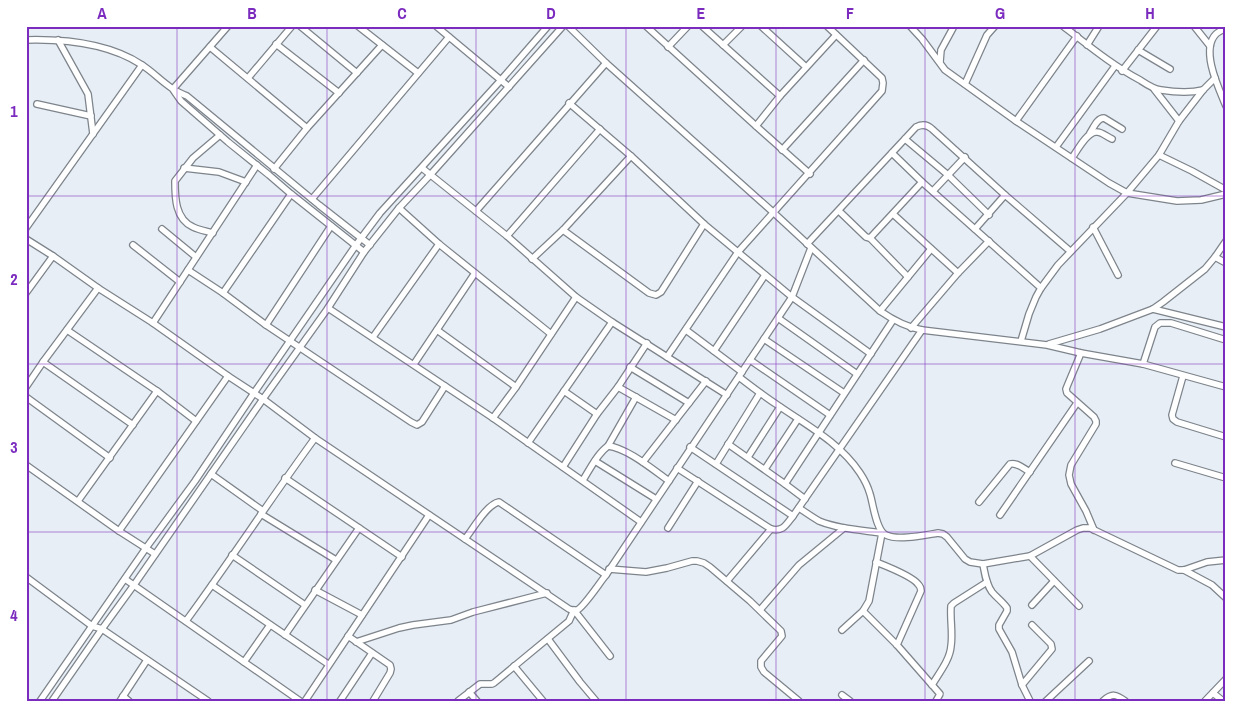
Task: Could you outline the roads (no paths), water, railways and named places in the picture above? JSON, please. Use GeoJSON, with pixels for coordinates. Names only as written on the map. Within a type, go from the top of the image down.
{"type":"FeatureCollection","features":[{"type":"Feature","properties":{"kind":"street"},"geometry":{"type":"LineString","coordinates":[[173,89],[228,26]]}},
{"type":"Feature","properties":{"kind":"street"},"geometry":{"type":"LineString","coordinates":[[248,78],[292,26]]}},
{"type":"Feature","properties":{"kind":"street"},"geometry":{"type":"LineString","coordinates":[[300,26],[356,74]]}},
{"type":"Feature","properties":{"kind":"street"},"geometry":{"type":"LineString","coordinates":[[358,26],[418,73]]}},
{"type":"Feature","properties":{"kind":"street"},"geometry":{"type":"LineString","coordinates":[[436,26],[509,87]]}},
{"type":"Feature","properties":{"kind":"street"},"geometry":{"type":"LineString","coordinates":[[40,701],[195,481],[361,238],[380,213],[548,26]]}},
{"type":"Feature","properties":{"kind":"street"},"geometry":{"type":"LineString","coordinates":[[52,701],[328,308],[364,252],[399,208],[563,26]]}},
{"type":"Feature","properties":{"kind":"street"},"geometry":{"type":"LineString","coordinates":[[568,26],[606,63],[892,320],[911,328],[922,330],[1021,341],[1143,364],[1226,387]]}},
{"type":"Feature","properties":{"kind":"street"},"geometry":{"type":"LineString","coordinates":[[646,26],[668,48],[810,174]]}},
{"type":"Feature","properties":{"kind":"street"},"geometry":{"type":"LineString","coordinates":[[668,48],[688,26]]}},
{"type":"Feature","properties":{"kind":"street"},"geometry":{"type":"LineString","coordinates":[[702,26],[780,96]]}},
{"type":"Feature","properties":{"kind":"street"},"geometry":{"type":"LineString","coordinates":[[723,46],[742,26]]}},
{"type":"Feature","properties":{"kind":"street"},"geometry":{"type":"LineString","coordinates":[[761,26],[806,67]]}},
{"type":"Feature","properties":{"kind":"street"},"geometry":{"type":"LineString","coordinates":[[667,357],[738,252],[810,174],[882,91],[882,78],[827,26]]}},
{"type":"Feature","properties":{"kind":"street"},"geometry":{"type":"LineString","coordinates":[[910,26],[945,70],[1016,122],[1127,193],[1177,201],[1201,200],[1226,194]]}},
{"type":"Feature","properties":{"kind":"street"},"geometry":{"type":"LineString","coordinates":[[965,84],[987,35],[995,26]]}},
{"type":"Feature","properties":{"kind":"street"},"geometry":{"type":"LineString","coordinates":[[1063,26],[1122,71],[1152,87],[1160,90],[1193,92],[1204,90]]}},
{"type":"Feature","properties":{"kind":"street"},"geometry":{"type":"LineString","coordinates":[[1086,45],[1099,26]]}},
{"type":"Feature","properties":{"kind":"street"},"geometry":{"type":"LineString","coordinates":[[1122,71],[1157,26]]}},
{"type":"Feature","properties":{"kind":"street"},"geometry":{"type":"LineString","coordinates":[[1194,26],[1210,46]]}},
{"type":"Feature","properties":{"kind":"street"},"geometry":{"type":"LineString","coordinates":[[940,62],[941,50],[953,28]]}},
{"type":"Feature","properties":{"kind":"street"},"geometry":{"type":"LineString","coordinates":[[1226,28],[1216,33],[1210,46],[1215,78],[1226,106]]}},
{"type":"Feature","properties":{"kind":"street"},"geometry":{"type":"LineString","coordinates":[[756,126],[780,96],[836,35]]}},
{"type":"Feature","properties":{"kind":"street"},"geometry":{"type":"LineString","coordinates":[[1016,122],[1077,36]]}},
{"type":"Feature","properties":{"kind":"street"},"geometry":{"type":"LineString","coordinates":[[312,199],[449,37]]}},
{"type":"Feature","properties":{"kind":"street"},"geometry":{"type":"LineString","coordinates":[[26,40],[68,41],[101,48],[142,65],[173,89],[187,96],[370,245]]}},
{"type":"Feature","properties":{"kind":"street"},"geometry":{"type":"LineString","coordinates":[[58,40],[86,89],[89,98],[93,134]]}},
{"type":"Feature","properties":{"kind":"street"},"geometry":{"type":"LineString","coordinates":[[276,44],[339,93]]}},
{"type":"Feature","properties":{"kind":"street"},"geometry":{"type":"LineString","coordinates":[[274,168],[382,45]]}},
{"type":"Feature","properties":{"kind":"street"},"geometry":{"type":"LineString","coordinates":[[210,47],[308,128]]}},
{"type":"Feature","properties":{"kind":"street"},"geometry":{"type":"LineString","coordinates":[[1138,50],[1170,69]]}},
{"type":"Feature","properties":{"kind":"street"},"geometry":{"type":"LineString","coordinates":[[782,150],[864,60]]}},
{"type":"Feature","properties":{"kind":"street"},"geometry":{"type":"LineString","coordinates":[[476,211],[606,63]]}},
{"type":"Feature","properties":{"kind":"street"},"geometry":{"type":"LineString","coordinates":[[26,228],[142,65]]}},
{"type":"Feature","properties":{"kind":"street"},"geometry":{"type":"LineString","coordinates":[[1056,147],[1115,66]]}},
{"type":"Feature","properties":{"kind":"street"},"geometry":{"type":"LineString","coordinates":[[1021,341],[1029,314],[1041,288],[1070,251],[1127,193],[1159,155],[1179,121],[1215,78]]}},
{"type":"Feature","properties":{"kind":"street"},"geometry":{"type":"LineString","coordinates":[[1152,87],[1179,121]]}},
{"type":"Feature","properties":{"kind":"street"},"geometry":{"type":"LineString","coordinates":[[173,89],[181,101],[220,135],[364,252]]}},
{"type":"Feature","properties":{"kind":"street"},"geometry":{"type":"LineString","coordinates":[[37,104],[91,116]]}},
{"type":"Feature","properties":{"kind":"street"},"geometry":{"type":"LineString","coordinates":[[569,104],[631,156],[704,224],[765,275],[870,354]]}},
{"type":"Feature","properties":{"kind":"street"},"geometry":{"type":"LineString","coordinates":[[1072,158],[1099,119],[1104,118],[1122,129]]}},
{"type":"Feature","properties":{"kind":"street"},"geometry":{"type":"LineString","coordinates":[[26,239],[153,323],[263,399],[315,438],[569,609],[574,610],[579,609],[584,604],[607,572],[792,297],[809,246],[892,153],[920,125],[925,125],[932,129],[1070,251]]}},
{"type":"Feature","properties":{"kind":"street"},"geometry":{"type":"LineString","coordinates":[[507,236],[600,129]]}},
{"type":"Feature","properties":{"kind":"street"},"geometry":{"type":"LineString","coordinates":[[1089,135],[1099,132],[1112,139]]}},
{"type":"Feature","properties":{"kind":"street"},"geometry":{"type":"LineString","coordinates":[[212,233],[191,226],[182,217],[177,209],[175,181],[193,158],[220,135]]}},
{"type":"Feature","properties":{"kind":"street"},"geometry":{"type":"LineString","coordinates":[[906,138],[989,214]]}},
{"type":"Feature","properties":{"kind":"street"},"geometry":{"type":"LineString","coordinates":[[892,153],[1041,288]]}},
{"type":"Feature","properties":{"kind":"street"},"geometry":{"type":"LineString","coordinates":[[1159,155],[1226,190]]}},
{"type":"Feature","properties":{"kind":"street"},"geometry":{"type":"LineString","coordinates":[[532,259],[563,230],[631,156]]}},
{"type":"Feature","properties":{"kind":"street"},"geometry":{"type":"LineString","coordinates":[[933,192],[965,157]]}},
{"type":"Feature","properties":{"kind":"street"},"geometry":{"type":"LineString","coordinates":[[153,323],[257,165]]}},
{"type":"Feature","properties":{"kind":"street"},"geometry":{"type":"LineString","coordinates":[[184,168],[219,172],[246,182]]}},
{"type":"Feature","properties":{"kind":"street"},"geometry":{"type":"LineString","coordinates":[[422,168],[507,236],[576,297],[726,394]]}},
{"type":"Feature","properties":{"kind":"street"},"geometry":{"type":"LineString","coordinates":[[870,238],[922,182]]}},
{"type":"Feature","properties":{"kind":"street"},"geometry":{"type":"LineString","coordinates":[[223,293],[291,194]]}},
{"type":"Feature","properties":{"kind":"street"},"geometry":{"type":"LineString","coordinates":[[976,229],[1005,195]]}},
{"type":"Feature","properties":{"kind":"street"},"geometry":{"type":"LineString","coordinates":[[399,208],[439,244],[551,334]]}},
{"type":"Feature","properties":{"kind":"street"},"geometry":{"type":"LineString","coordinates":[[839,211],[866,237],[870,238],[908,277]]}},
{"type":"Feature","properties":{"kind":"street"},"geometry":{"type":"LineString","coordinates":[[893,214],[958,273]]}},
{"type":"Feature","properties":{"kind":"street"},"geometry":{"type":"LineString","coordinates":[[563,230],[649,293],[656,295],[661,292],[704,224]]}},
{"type":"Feature","properties":{"kind":"street"},"geometry":{"type":"LineString","coordinates":[[266,325],[331,226]]}},
{"type":"Feature","properties":{"kind":"street"},"geometry":{"type":"LineString","coordinates":[[1093,227],[1118,275]]}},
{"type":"Feature","properties":{"kind":"street"},"geometry":{"type":"LineString","coordinates":[[162,229],[196,257]]}},
{"type":"Feature","properties":{"kind":"street"},"geometry":{"type":"LineString","coordinates":[[911,328],[958,273],[989,241]]}},
{"type":"Feature","properties":{"kind":"street"},"geometry":{"type":"LineString","coordinates":[[1047,345],[1100,329],[1153,309],[1205,268],[1226,241]]}},
{"type":"Feature","properties":{"kind":"street"},"geometry":{"type":"LineString","coordinates":[[373,337],[439,244]]}},
{"type":"Feature","properties":{"kind":"street"},"geometry":{"type":"LineString","coordinates":[[133,245],[180,282]]}},
{"type":"Feature","properties":{"kind":"street"},"geometry":{"type":"LineString","coordinates":[[880,311],[931,249]]}},
{"type":"Feature","properties":{"kind":"street"},"geometry":{"type":"LineString","coordinates":[[26,293],[53,256]]}},
{"type":"Feature","properties":{"kind":"street"},"geometry":{"type":"LineString","coordinates":[[1215,257],[1226,263]]}},
{"type":"Feature","properties":{"kind":"street"},"geometry":{"type":"LineString","coordinates":[[188,270],[266,325],[411,422],[418,425],[422,422],[445,386]]}},
{"type":"Feature","properties":{"kind":"street"},"geometry":{"type":"LineString","coordinates":[[414,364],[475,273]]}},
{"type":"Feature","properties":{"kind":"street"},"geometry":{"type":"LineString","coordinates":[[714,351],[765,275]]}},
{"type":"Feature","properties":{"kind":"street"},"geometry":{"type":"LineString","coordinates":[[26,387],[98,288]]}},
{"type":"Feature","properties":{"kind":"street"},"geometry":{"type":"LineString","coordinates":[[493,418],[576,297]]}},
{"type":"Feature","properties":{"kind":"street"},"geometry":{"type":"LineString","coordinates":[[328,308],[493,418],[641,522]]}},
{"type":"Feature","properties":{"kind":"street"},"geometry":{"type":"LineString","coordinates":[[1153,309],[1226,327]]}},
{"type":"Feature","properties":{"kind":"street"},"geometry":{"type":"LineString","coordinates":[[778,318],[857,374]]}},
{"type":"Feature","properties":{"kind":"street"},"geometry":{"type":"LineString","coordinates":[[785,484],[892,320]]}},
{"type":"Feature","properties":{"kind":"street"},"geometry":{"type":"LineString","coordinates":[[528,443],[612,322]]}},
{"type":"Feature","properties":{"kind":"street"},"geometry":{"type":"LineString","coordinates":[[1143,364],[1155,327],[1160,323],[1171,323],[1226,340]]}},
{"type":"Feature","properties":{"kind":"street"},"geometry":{"type":"LineString","coordinates":[[67,330],[196,420]]}},
{"type":"Feature","properties":{"kind":"street"},"geometry":{"type":"LineString","coordinates":[[437,330],[516,387]]}},
{"type":"Feature","properties":{"kind":"street"},"geometry":{"type":"LineString","coordinates":[[686,330],[741,374],[760,394],[820,433],[839,449],[854,465],[866,484],[882,532],[886,536],[900,538],[943,534],[956,546],[965,559],[970,562],[983,564],[1030,556],[1083,528],[1094,530],[1178,570],[1184,570],[1207,562],[1226,560]]}},
{"type":"Feature","properties":{"kind":"street"},"geometry":{"type":"LineString","coordinates":[[678,468],[771,529],[777,531],[782,529],[799,508],[922,330]]}},
{"type":"Feature","properties":{"kind":"street"},"geometry":{"type":"LineString","coordinates":[[764,339],[844,393]]}},
{"type":"Feature","properties":{"kind":"street"},"geometry":{"type":"LineString","coordinates":[[563,467],[646,343]]}},
{"type":"Feature","properties":{"kind":"street"},"geometry":{"type":"LineString","coordinates":[[1081,353],[1066,389],[1067,393],[1094,417],[1096,424],[1071,465],[1069,475],[1071,484],[1094,530]]}},
{"type":"Feature","properties":{"kind":"street"},"geometry":{"type":"LineString","coordinates":[[750,360],[830,415]]}},
{"type":"Feature","properties":{"kind":"street"},"geometry":{"type":"LineString","coordinates":[[43,362],[133,424]]}},
{"type":"Feature","properties":{"kind":"street"},"geometry":{"type":"LineString","coordinates":[[630,367],[689,403]]}},
{"type":"Feature","properties":{"kind":"street"},"geometry":{"type":"LineString","coordinates":[[119,531],[228,376]]}},
{"type":"Feature","properties":{"kind":"street"},"geometry":{"type":"LineString","coordinates":[[1183,376],[1172,415],[1174,419],[1177,422],[1226,437]]}},
{"type":"Feature","properties":{"kind":"street"},"geometry":{"type":"LineString","coordinates":[[643,462],[706,381]]}},
{"type":"Feature","properties":{"kind":"street"},"geometry":{"type":"LineString","coordinates":[[618,386],[676,420]]}},
{"type":"Feature","properties":{"kind":"street"},"geometry":{"type":"LineString","coordinates":[[78,501],[157,391]]}},
{"type":"Feature","properties":{"kind":"street"},"geometry":{"type":"LineString","coordinates":[[564,391],[597,414]]}},
{"type":"Feature","properties":{"kind":"street"},"geometry":{"type":"LineString","coordinates":[[716,464],[760,394]]}},
{"type":"Feature","properties":{"kind":"street"},"geometry":{"type":"LineString","coordinates":[[26,396],[110,458]]}},
{"type":"Feature","properties":{"kind":"street"},"geometry":{"type":"LineString","coordinates":[[583,480],[604,448],[608,446],[636,397]]}},
{"type":"Feature","properties":{"kind":"street"},"geometry":{"type":"LineString","coordinates":[[1000,515],[1077,403]]}},
{"type":"Feature","properties":{"kind":"street"},"geometry":{"type":"LineString","coordinates":[[748,457],[780,407]]}},
{"type":"Feature","properties":{"kind":"street"},"geometry":{"type":"LineString","coordinates":[[765,469],[798,419]]}},
{"type":"Feature","properties":{"kind":"street"},"geometry":{"type":"LineString","coordinates":[[186,621],[315,438]]}},
{"type":"Feature","properties":{"kind":"street"},"geometry":{"type":"LineString","coordinates":[[728,444],[805,499]]}},
{"type":"Feature","properties":{"kind":"street"},"geometry":{"type":"LineString","coordinates":[[608,446],[620,449],[643,462],[669,481]]}},
{"type":"Feature","properties":{"kind":"street"},"geometry":{"type":"LineString","coordinates":[[690,448],[793,516]]}},
{"type":"Feature","properties":{"kind":"street"},"geometry":{"type":"LineString","coordinates":[[595,461],[656,499]]}},
{"type":"Feature","properties":{"kind":"street"},"geometry":{"type":"LineString","coordinates":[[1175,463],[1226,478]]}},
{"type":"Feature","properties":{"kind":"street"},"geometry":{"type":"LineString","coordinates":[[979,502],[1010,464],[1017,464],[1030,472]]}},
{"type":"Feature","properties":{"kind":"street"},"geometry":{"type":"LineString","coordinates":[[26,465],[119,531],[155,554]]}},
{"type":"Feature","properties":{"kind":"street"},"geometry":{"type":"LineString","coordinates":[[211,474],[262,512],[336,560]]}},
{"type":"Feature","properties":{"kind":"street"},"geometry":{"type":"LineString","coordinates":[[285,478],[402,557]]}},
{"type":"Feature","properties":{"kind":"street"},"geometry":{"type":"LineString","coordinates":[[668,528],[698,481]]}},
{"type":"Feature","properties":{"kind":"street"},"geometry":{"type":"LineString","coordinates":[[465,538],[490,506],[499,502],[607,572],[646,572],[697,560],[710,567],[760,610],[781,631],[782,636],[761,661],[761,667],[764,672],[799,701]]}},
{"type":"Feature","properties":{"kind":"street"},"geometry":{"type":"LineString","coordinates":[[799,508],[819,520],[844,528],[882,532]]}},
{"type":"Feature","properties":{"kind":"street"},"geometry":{"type":"LineString","coordinates":[[125,579],[244,662],[305,700],[430,515]]}},
{"type":"Feature","properties":{"kind":"street"},"geometry":{"type":"LineString","coordinates":[[285,635],[359,528]]}},
{"type":"Feature","properties":{"kind":"street"},"geometry":{"type":"LineString","coordinates":[[760,610],[798,565],[844,528]]}},
{"type":"Feature","properties":{"kind":"street"},"geometry":{"type":"LineString","coordinates":[[726,581],[771,529]]}},
{"type":"Feature","properties":{"kind":"street"},"geometry":{"type":"LineString","coordinates":[[842,630],[863,611],[869,601],[882,532]]}},
{"type":"Feature","properties":{"kind":"street"},"geometry":{"type":"LineString","coordinates":[[232,555],[305,605]]}},
{"type":"Feature","properties":{"kind":"street"},"geometry":{"type":"LineString","coordinates":[[1030,556],[1079,606]]}},
{"type":"Feature","properties":{"kind":"street"},"geometry":{"type":"LineString","coordinates":[[876,562],[909,577],[920,586],[921,591],[897,645]]}},
{"type":"Feature","properties":{"kind":"street"},"geometry":{"type":"LineString","coordinates":[[983,564],[987,582],[992,592],[1008,608],[999,624],[999,629],[1012,652],[1022,685],[1030,701]]}},
{"type":"Feature","properties":{"kind":"street"},"geometry":{"type":"LineString","coordinates":[[1184,570],[1212,585],[1226,598]]}},
{"type":"Feature","properties":{"kind":"street"},"geometry":{"type":"LineString","coordinates":[[26,578],[92,626],[102,629],[208,701]]}},
{"type":"Feature","properties":{"kind":"street"},"geometry":{"type":"LineString","coordinates":[[1032,605],[1054,581]]}},
{"type":"Feature","properties":{"kind":"street"},"geometry":{"type":"LineString","coordinates":[[932,685],[950,652],[952,642],[951,606],[987,582]]}},
{"type":"Feature","properties":{"kind":"street"},"geometry":{"type":"LineString","coordinates":[[212,585],[328,664]]}},
{"type":"Feature","properties":{"kind":"street"},"geometry":{"type":"LineString","coordinates":[[316,590],[362,615]]}},
{"type":"Feature","properties":{"kind":"street"},"geometry":{"type":"LineString","coordinates":[[356,642],[399,628],[452,620],[473,612],[547,593]]}},
{"type":"Feature","properties":{"kind":"street"},"geometry":{"type":"LineString","coordinates":[[458,701],[480,684],[494,683],[569,621],[574,610]]}},
{"type":"Feature","properties":{"kind":"street"},"geometry":{"type":"LineString","coordinates":[[574,610],[610,656]]}},
{"type":"Feature","properties":{"kind":"street"},"geometry":{"type":"LineString","coordinates":[[863,611],[897,645],[940,694],[936,701]]}},
{"type":"Feature","properties":{"kind":"street"},"geometry":{"type":"LineString","coordinates":[[244,662],[270,625]]}},
{"type":"Feature","properties":{"kind":"street"},"geometry":{"type":"LineString","coordinates":[[1022,685],[1052,649],[1051,644],[1032,625]]}},
{"type":"Feature","properties":{"kind":"street"},"geometry":{"type":"LineString","coordinates":[[348,636],[390,666],[391,669],[373,701]]}},
{"type":"Feature","properties":{"kind":"street"},"geometry":{"type":"LineString","coordinates":[[548,638],[596,701]]}},
{"type":"Feature","properties":{"kind":"street"},"geometry":{"type":"LineString","coordinates":[[340,701],[372,653]]}},
{"type":"Feature","properties":{"kind":"street"},"geometry":{"type":"LineString","coordinates":[[129,701],[121,699],[147,660]]}},
{"type":"Feature","properties":{"kind":"street"},"geometry":{"type":"LineString","coordinates":[[1046,701],[1089,661]]}},
{"type":"Feature","properties":{"kind":"street"},"geometry":{"type":"LineString","coordinates":[[514,666],[542,701]]}},
{"type":"Feature","properties":{"kind":"street"},"geometry":{"type":"LineString","coordinates":[[1205,701],[1226,679]]}},
{"type":"Feature","properties":{"kind":"street"},"geometry":{"type":"LineString","coordinates":[[469,692],[477,701]]}},
{"type":"Feature","properties":{"kind":"street"},"geometry":{"type":"LineString","coordinates":[[1213,693],[1223,701]]}},
{"type":"Feature","properties":{"kind":"street"},"geometry":{"type":"LineString","coordinates":[[842,694],[850,701]]}},
{"type":"Feature","properties":{"kind":"street"},"geometry":{"type":"LineString","coordinates":[[1103,701],[1113,695],[1119,696],[1125,701]]}}]}
